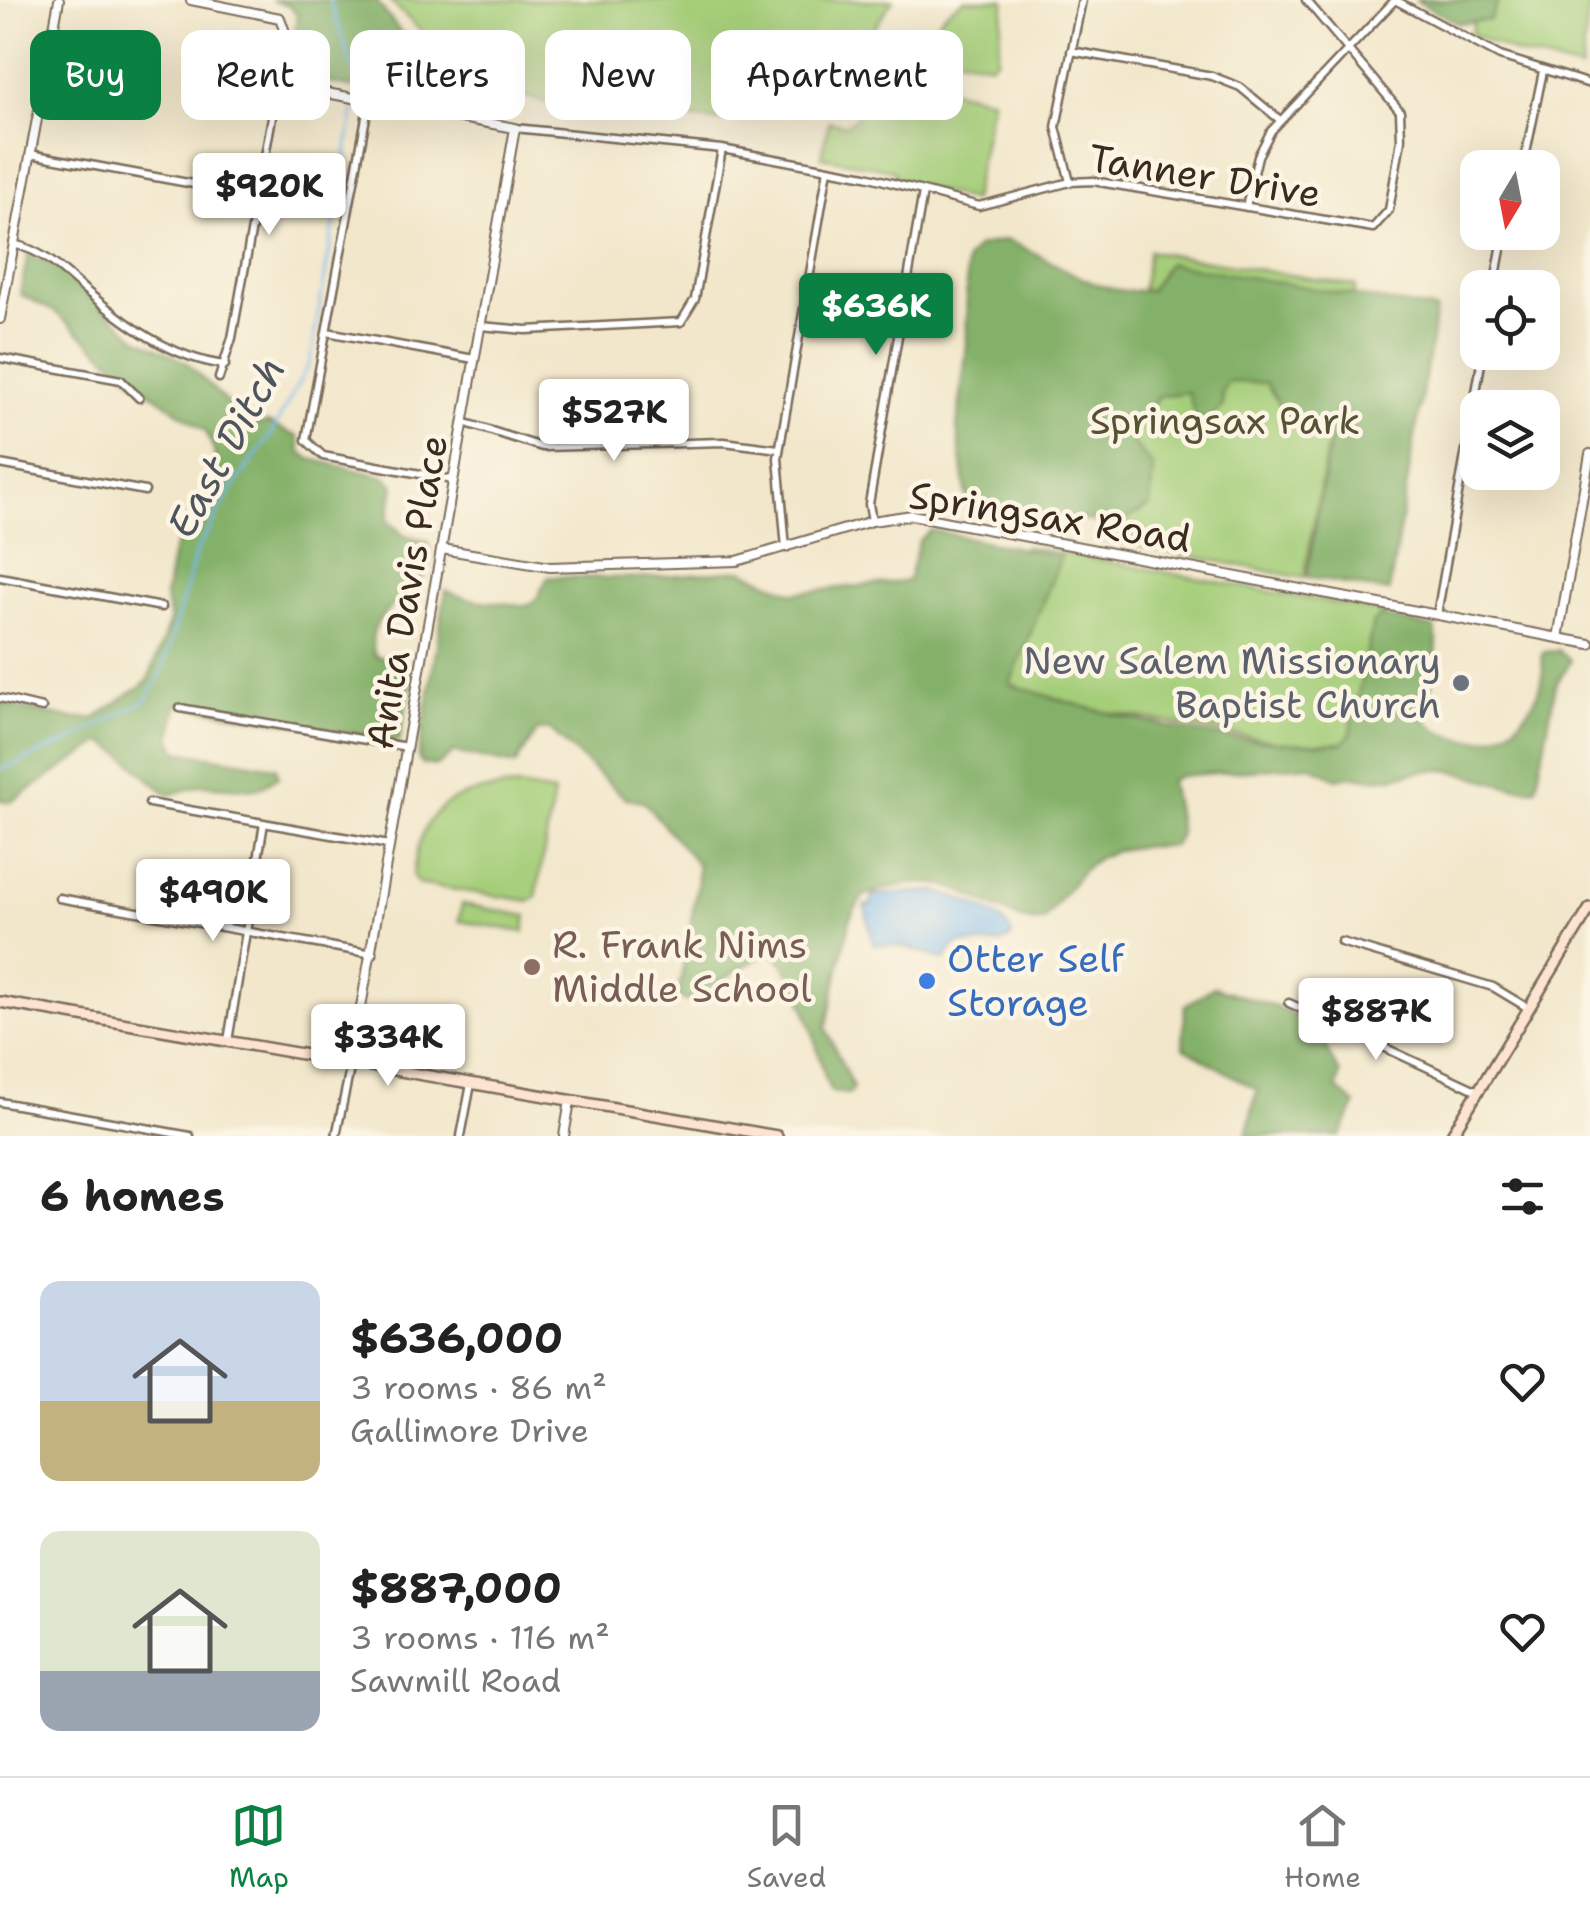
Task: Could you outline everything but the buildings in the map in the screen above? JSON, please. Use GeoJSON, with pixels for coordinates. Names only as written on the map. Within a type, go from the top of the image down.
{"type":"FeatureCollection","features":[{"type":"Feature","properties":{"kind":"main road"},"geometry":{"type":"LineString","coordinates":[[1451,1136],[1590,908]]}},
{"type":"Feature","properties":{"kind":"main road"},"geometry":{"type":"LineString","coordinates":[[0,1002],[776,1136]]}},
{"type":"Feature","properties":{"kind":"street"},"geometry":{"type":"LineString","coordinates":[[0,319],[59,0]]}},
{"type":"Feature","properties":{"kind":"street"},"geometry":{"type":"LineString","coordinates":[[192,0],[282,20],[285,30]]}},
{"type":"Feature","properties":{"kind":"street"},"geometry":{"type":"LineString","coordinates":[[1070,182],[1056,127],[1082,0]]}},
{"type":"Feature","properties":{"kind":"street"},"geometry":{"type":"LineString","coordinates":[[1306,0],[1349,47]]}},
{"type":"Feature","properties":{"kind":"street"},"geometry":{"type":"LineString","coordinates":[[1246,208],[1258,156],[1280,120],[1395,0],[1471,42],[1544,71],[1590,84]]}},
{"type":"Feature","properties":{"kind":"street","name":"Tanner Drive"},"geometry":{"type":"LineString","coordinates":[[515,128],[571,137],[722,149],[828,169],[979,206],[1070,182],[1101,182],[1361,229],[1380,223],[1392,192],[1401,140],[1400,111],[1349,47]]}},
{"type":"Feature","properties":{"kind":"street"},"geometry":{"type":"LineString","coordinates":[[1071,51],[1212,76],[1240,88],[1280,120]]}},
{"type":"Feature","properties":{"kind":"street"},"geometry":{"type":"LineString","coordinates":[[1527,150],[1544,71]]}},
{"type":"Feature","properties":{"kind":"street"},"geometry":{"type":"LineString","coordinates":[[219,378],[226,365],[272,120]]}},
{"type":"Feature","properties":{"kind":"street"},"geometry":{"type":"LineString","coordinates":[[362,120],[307,429],[311,449],[323,456],[454,480]]}},
{"type":"Feature","properties":{"kind":"street"},"geometry":{"type":"LineString","coordinates":[[472,120],[515,128]]}},
{"type":"Feature","properties":{"kind":"street","name":"Anita Davis Place"},"geometry":{"type":"LineString","coordinates":[[351,1064],[515,128]]}},
{"type":"Feature","properties":{"kind":"street"},"geometry":{"type":"LineString","coordinates":[[480,326],[526,330],[681,322],[695,299],[722,149]]}},
{"type":"Feature","properties":{"kind":"street"},"geometry":{"type":"LineString","coordinates":[[30,154],[259,196]]}},
{"type":"Feature","properties":{"kind":"street"},"geometry":{"type":"LineString","coordinates":[[786,549],[779,449],[828,169]]}},
{"type":"Feature","properties":{"kind":"street"},"geometry":{"type":"LineString","coordinates":[[872,522],[869,504],[923,192]]}},
{"type":"Feature","properties":{"kind":"street"},"geometry":{"type":"LineString","coordinates":[[13,244],[55,262],[140,332],[194,360],[226,365]]}},
{"type":"Feature","properties":{"kind":"street"},"geometry":{"type":"LineString","coordinates":[[327,332],[474,359]]}},
{"type":"Feature","properties":{"kind":"street"},"geometry":{"type":"LineString","coordinates":[[0,358],[121,380],[139,398]]}},
{"type":"Feature","properties":{"kind":"street"},"geometry":{"type":"LineString","coordinates":[[1437,615],[1480,370]]}},
{"type":"Feature","properties":{"kind":"street"},"geometry":{"type":"LineString","coordinates":[[464,422],[542,448],[724,442],[779,449]]}},
{"type":"Feature","properties":{"kind":"street"},"geometry":{"type":"LineString","coordinates":[[1558,638],[1590,454]]}},
{"type":"Feature","properties":{"kind":"street"},"geometry":{"type":"LineString","coordinates":[[0,464],[145,491]]}},
{"type":"Feature","properties":{"kind":"street","name":"Springsax Road"},"geometry":{"type":"LineString","coordinates":[[442,549],[524,564],[586,568],[736,561],[899,516],[937,519],[1590,644]]}},
{"type":"Feature","properties":{"kind":"street"},"geometry":{"type":"LineString","coordinates":[[0,577],[162,607]]}},
{"type":"Feature","properties":{"kind":"street"},"geometry":{"type":"LineString","coordinates":[[0,698],[42,708]]}},
{"type":"Feature","properties":{"kind":"street"},"geometry":{"type":"LineString","coordinates":[[180,708],[408,748]]}},
{"type":"Feature","properties":{"kind":"street"},"geometry":{"type":"LineString","coordinates":[[150,803],[391,845]]}},
{"type":"Feature","properties":{"kind":"street"},"geometry":{"type":"LineString","coordinates":[[228,1042],[264,823]]}},
{"type":"Feature","properties":{"kind":"street"},"geometry":{"type":"LineString","coordinates":[[59,898],[373,954]]}},
{"type":"Feature","properties":{"kind":"street"},"geometry":{"type":"LineString","coordinates":[[1340,942],[1493,988],[1528,1008]]}},
{"type":"Feature","properties":{"kind":"street"},"geometry":{"type":"LineString","coordinates":[[1289,1003],[1478,1091]]}},
{"type":"Feature","properties":{"kind":"street"},"geometry":{"type":"LineString","coordinates":[[336,1136],[351,1064]]}},
{"type":"Feature","properties":{"kind":"street"},"geometry":{"type":"LineString","coordinates":[[461,1136],[470,1084]]}},
{"type":"Feature","properties":{"kind":"street"},"geometry":{"type":"LineString","coordinates":[[564,1136],[570,1101]]}},
{"type":"Feature","properties":{"kind":"street"},"geometry":{"type":"LineString","coordinates":[[0,1102],[190,1136]]}},
{"type":"Feature","properties":{"kind":"green space"},"geometry":{"type":"Polygon","coordinates":[[[271,0],[376,0],[400,30],[350,30],[350,87],[330,83],[330,30],[296,30],[297,15],[289,6],[271,0]]]}},
{"type":"Feature","properties":{"kind":"green space"},"geometry":{"type":"Polygon","coordinates":[[[389,0],[893,0],[872,30],[711,30],[711,120],[727,120],[716,121],[691,118],[691,30],[545,30],[545,102],[525,96],[525,30],[420,30],[389,0]]]}},
{"type":"Feature","properties":{"kind":"green space"},"geometry":{"type":"Polygon","coordinates":[[[965,0],[1005,0],[997,59],[990,64],[963,59],[963,30],[934,30],[950,9],[965,0]]]}},
{"type":"Feature","properties":{"kind":"green space"},"geometry":{"type":"Polygon","coordinates":[[[1415,0],[1499,0],[1490,20],[1457,23],[1415,0]]]}},
{"type":"Feature","properties":{"kind":"green space"},"geometry":{"type":"Polygon","coordinates":[[[1477,0],[1590,0],[1581,70],[1517,54],[1471,34],[1477,0]]]}},
{"type":"Feature","properties":{"kind":"green space"},"geometry":{"type":"Polygon","coordinates":[[[963,92],[992,99],[972,201],[898,180],[893,170],[821,157],[829,121],[846,125],[853,120],[963,120],[963,92]]]}},
{"type":"Feature","properties":{"kind":"green space"},"geometry":{"type":"Polygon","coordinates":[[[1005,240],[1111,289],[1150,290],[1168,263],[1436,310],[1389,592],[1307,577],[1330,440],[1321,427],[1282,410],[1266,383],[1228,382],[1222,392],[1223,406],[1206,422],[1195,416],[1188,392],[1159,396],[1136,426],[1133,444],[1153,466],[1150,506],[1119,524],[989,510],[967,501],[957,428],[967,345],[966,260],[977,247],[1005,240]]]}},
{"type":"Feature","properties":{"kind":"green space","name":"Springsax Park"},"geometry":{"type":"Polygon","coordinates":[[[1149,251],[1356,286],[1304,578],[1097,538],[1149,251]]]}},
{"type":"Feature","properties":{"kind":"green space"},"geometry":{"type":"Polygon","coordinates":[[[28,255],[55,265],[136,337],[186,362],[250,426],[268,423],[298,437],[301,452],[310,459],[387,477],[394,486],[388,520],[403,535],[428,542],[430,560],[414,587],[377,623],[372,638],[375,656],[409,664],[414,672],[399,741],[177,705],[171,738],[178,751],[276,767],[278,777],[257,789],[201,785],[170,795],[102,742],[11,802],[0,800],[0,703],[73,719],[95,718],[148,681],[170,621],[165,597],[173,551],[186,522],[204,503],[215,454],[206,431],[136,382],[55,312],[20,294],[28,255]]]}},
{"type":"Feature","properties":{"kind":"green space"},"geometry":{"type":"Polygon","coordinates":[[[931,530],[1061,557],[1010,684],[1174,728],[1261,741],[1343,743],[1350,734],[1373,622],[1380,616],[1434,628],[1437,642],[1427,723],[1463,738],[1495,736],[1510,729],[1533,703],[1543,676],[1543,652],[1559,651],[1571,661],[1556,684],[1536,788],[1514,787],[1443,770],[1337,779],[1309,765],[1179,776],[1170,781],[1180,834],[1173,846],[1125,849],[1096,860],[1044,920],[1023,919],[942,885],[902,885],[863,896],[850,918],[826,1029],[853,1088],[850,1094],[832,1092],[828,1086],[799,993],[781,961],[769,952],[686,1001],[678,996],[698,881],[697,864],[643,801],[625,798],[549,729],[537,731],[515,765],[454,752],[437,766],[422,764],[418,758],[446,590],[475,600],[527,606],[537,598],[548,577],[637,578],[742,570],[793,593],[908,581],[919,541],[931,530]]]}},
{"type":"Feature","properties":{"kind":"green space","name":"Springsax Park"},"geometry":{"type":"Polygon","coordinates":[[[1024,546],[1386,613],[1359,756],[996,693],[1024,546]]]}},
{"type":"Feature","properties":{"kind":"green space"},"geometry":{"type":"Polygon","coordinates":[[[519,787],[554,793],[536,897],[530,901],[418,884],[413,877],[423,833],[443,806],[475,792],[519,787]]]}},
{"type":"Feature","properties":{"kind":"green space"},"geometry":{"type":"Polygon","coordinates":[[[462,904],[527,916],[524,932],[459,921],[462,904]]]}},
{"type":"Feature","properties":{"kind":"green space"},"geometry":{"type":"Polygon","coordinates":[[[1214,987],[1283,1010],[1317,1032],[1340,1073],[1337,1089],[1356,1104],[1340,1136],[1246,1136],[1257,1090],[1183,1047],[1185,1006],[1214,987]]]}},
{"type":"Feature","properties":{"kind":"water"},"geometry":{"type":"Polygon","coordinates":[[[935,891],[991,913],[1012,937],[998,944],[957,943],[944,960],[906,947],[873,944],[865,906],[871,905],[873,895],[935,891]]]}},
{"type":"Feature","properties":{"kind":"waterway","name":"East Ditch"},"geometry":{"type":"LineString","coordinates":[[329,0],[350,59]]}},
{"type":"Feature","properties":{"kind":"waterway","name":"East Ditch"},"geometry":{"type":"LineString","coordinates":[[0,770],[67,742],[146,700],[162,672],[196,552],[232,489],[271,434],[310,362],[352,120]]}},
{"type":"Feature","properties":{"kind":"place","name":"New Salem Missionary Baptist Church"},"geometry":{"type":"Point","coordinates":[1461,683]}},
{"type":"Feature","properties":{"kind":"place","name":"R. Frank Nims Middle School"},"geometry":{"type":"Point","coordinates":[532,967]}},
{"type":"Feature","properties":{"kind":"place","name":"Otter Self Storage"},"geometry":{"type":"Point","coordinates":[927,981]}}]}
